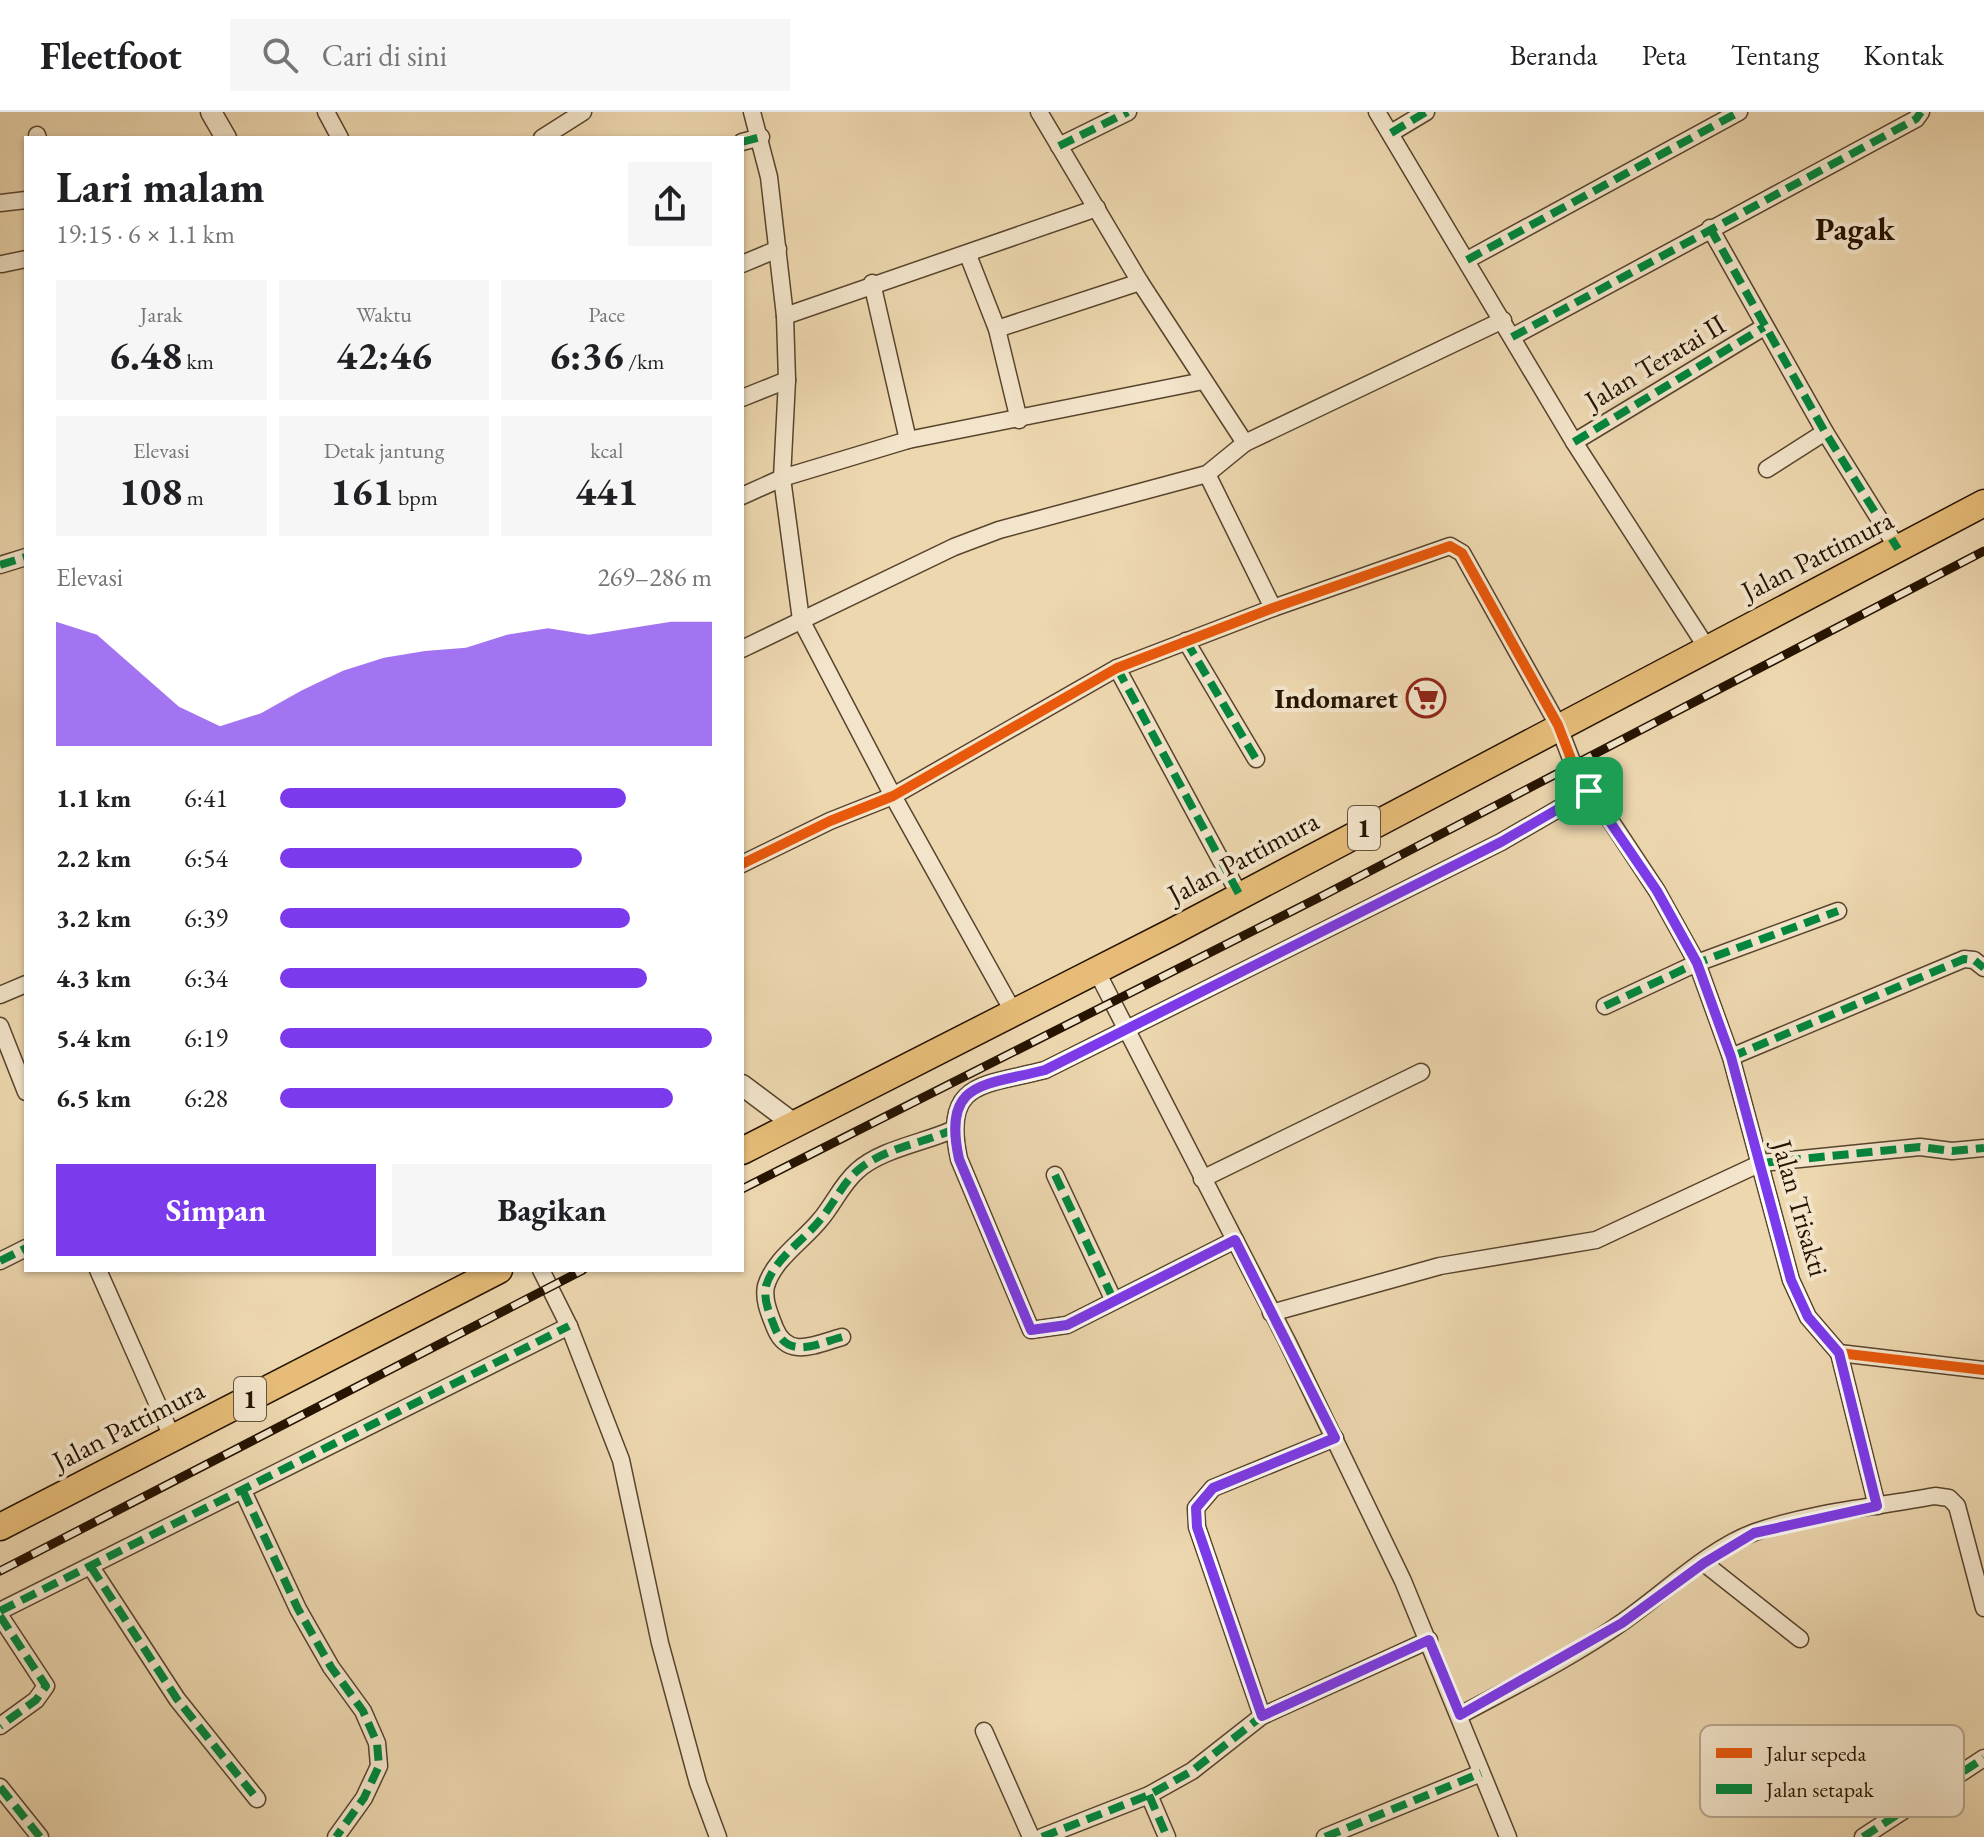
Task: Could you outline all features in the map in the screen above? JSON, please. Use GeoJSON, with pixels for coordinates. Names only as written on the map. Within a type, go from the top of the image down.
{"type":"FeatureCollection","features":[{"type":"Feature","properties":{"kind":"highway","name":"Jalan Pattimura"},"geometry":{"type":"LineString","coordinates":[[744,1150],[1014,1013],[1984,503]]}},
{"type":"Feature","properties":{"kind":"highway","name":"Jalan Pattimura"},"geometry":{"type":"LineString","coordinates":[[0,1527],[495,1272]]}},
{"type":"Feature","properties":{"kind":"street"},"geometry":{"type":"LineString","coordinates":[[211,112],[225,136]]}},
{"type":"Feature","properties":{"kind":"street"},"geometry":{"type":"LineString","coordinates":[[326,112],[339,136]]}},
{"type":"Feature","properties":{"kind":"street"},"geometry":{"type":"LineString","coordinates":[[545,136],[583,112]]}},
{"type":"Feature","properties":{"kind":"street"},"geometry":{"type":"LineString","coordinates":[[752,112],[761,137],[785,316],[787,380],[782,478],[801,620],[893,796],[1014,1013]]}},
{"type":"Feature","properties":{"kind":"street"},"geometry":{"type":"LineString","coordinates":[[1039,112],[1140,282],[1245,443]]}},
{"type":"Feature","properties":{"kind":"street"},"geometry":{"type":"LineString","coordinates":[[1059,146],[1128,112]]}},
{"type":"Feature","properties":{"kind":"street"},"geometry":{"type":"LineString","coordinates":[[1377,112],[1574,442],[1707,648]]}},
{"type":"Feature","properties":{"kind":"street"},"geometry":{"type":"LineString","coordinates":[[1391,133],[1426,112]]}},
{"type":"Feature","properties":{"kind":"street"},"geometry":{"type":"LineString","coordinates":[[1467,260],[1739,112]]}},
{"type":"Feature","properties":{"kind":"street"},"geometry":{"type":"LineString","coordinates":[[1512,337],[1916,119],[1921,112]]}},
{"type":"Feature","properties":{"kind":"street"},"geometry":{"type":"LineString","coordinates":[[744,141],[761,137]]}},
{"type":"Feature","properties":{"kind":"street"},"geometry":{"type":"LineString","coordinates":[[0,203],[24,200]]}},
{"type":"Feature","properties":{"kind":"street"},"geometry":{"type":"LineString","coordinates":[[785,316],[872,283],[968,255],[1097,208]]}},
{"type":"Feature","properties":{"kind":"street"},"geometry":{"type":"LineString","coordinates":[[1710,228],[1825,432],[1898,549]]}},
{"type":"Feature","properties":{"kind":"street"},"geometry":{"type":"LineString","coordinates":[[744,263],[778,249]]}},
{"type":"Feature","properties":{"kind":"street"},"geometry":{"type":"LineString","coordinates":[[968,255],[997,329],[1019,420]]}},
{"type":"Feature","properties":{"kind":"street"},"geometry":{"type":"LineString","coordinates":[[2,264],[24,259]]}},
{"type":"Feature","properties":{"kind":"street"},"geometry":{"type":"LineString","coordinates":[[997,329],[1140,282]]}},
{"type":"Feature","properties":{"kind":"street"},"geometry":{"type":"LineString","coordinates":[[872,283],[908,440]]}},
{"type":"Feature","properties":{"kind":"street"},"geometry":{"type":"LineString","coordinates":[[744,648],[954,547],[999,530],[1207,474],[1245,443],[1503,320]]}},
{"type":"Feature","properties":{"kind":"street","name":"Jalan Teratai II"},"geometry":{"type":"LineString","coordinates":[[1574,442],[1764,327]]}},
{"type":"Feature","properties":{"kind":"street"},"geometry":{"type":"LineString","coordinates":[[744,397],[787,380]]}},
{"type":"Feature","properties":{"kind":"street"},"geometry":{"type":"LineString","coordinates":[[744,495],[782,478],[908,440],[1203,381]]}},
{"type":"Feature","properties":{"kind":"street"},"geometry":{"type":"LineString","coordinates":[[1767,469],[1825,432]]}},
{"type":"Feature","properties":{"kind":"street"},"geometry":{"type":"LineString","coordinates":[[1207,474],[1273,608]]}},
{"type":"Feature","properties":{"kind":"street","name":"Jalan Trisakti"},"geometry":{"type":"LineString","coordinates":[[744,863],[830,821],[893,796],[1117,668],[1273,608],[1450,546],[1462,553],[1558,725],[1573,764],[1657,891],[1697,963],[1731,1057],[1791,1280],[1808,1317],[1842,1365]]}},
{"type":"Feature","properties":{"kind":"street"},"geometry":{"type":"LineString","coordinates":[[0,565],[24,558]]}},
{"type":"Feature","properties":{"kind":"street"},"geometry":{"type":"LineString","coordinates":[[1186,641],[1256,759]]}},
{"type":"Feature","properties":{"kind":"street"},"geometry":{"type":"LineString","coordinates":[[1117,668],[1239,894]]}},
{"type":"Feature","properties":{"kind":"street"},"geometry":{"type":"LineString","coordinates":[[1235,1240],[1067,1325],[1031,1330],[959,1159],[952,1130],[955,1111],[970,1091],[1045,1070],[1501,842],[1589,791]]}},
{"type":"Feature","properties":{"kind":"street"},"geometry":{"type":"LineString","coordinates":[[1605,1006],[1697,963],[1838,911]]}},
{"type":"Feature","properties":{"kind":"street"},"geometry":{"type":"LineString","coordinates":[[1731,1057],[1964,959],[1974,960],[1984,968]]}},
{"type":"Feature","properties":{"kind":"street"},"geometry":{"type":"LineString","coordinates":[[1096,970],[1335,1438],[1429,1640],[1508,1837]]}},
{"type":"Feature","properties":{"kind":"street"},"geometry":{"type":"LineString","coordinates":[[0,995],[24,985]]}},
{"type":"Feature","properties":{"kind":"street"},"geometry":{"type":"LineString","coordinates":[[0,1026],[24,1087]]}},
{"type":"Feature","properties":{"kind":"street"},"geometry":{"type":"LineString","coordinates":[[1202,1179],[1421,1072]]}},
{"type":"Feature","properties":{"kind":"street"},"geometry":{"type":"LineString","coordinates":[[744,1086],[794,1124]]}},
{"type":"Feature","properties":{"kind":"street"},"geometry":{"type":"LineString","coordinates":[[842,1337],[806,1348],[792,1349],[785,1345],[767,1306],[766,1288],[778,1265],[820,1220],[856,1171],[871,1161],[952,1130]]}},
{"type":"Feature","properties":{"kind":"street"},"geometry":{"type":"LineString","coordinates":[[1271,1313],[1440,1266],[1596,1240],[1761,1163],[1920,1147],[1952,1151],[1984,1148]]}},
{"type":"Feature","properties":{"kind":"street"},"geometry":{"type":"LineString","coordinates":[[1055,1175],[1114,1301]]}},
{"type":"Feature","properties":{"kind":"street"},"geometry":{"type":"LineString","coordinates":[[0,1261],[24,1249]]}},
{"type":"Feature","properties":{"kind":"street"},"geometry":{"type":"LineString","coordinates":[[99,1272],[173,1439]]}},
{"type":"Feature","properties":{"kind":"street"},"geometry":{"type":"LineString","coordinates":[[542,1272],[569,1326],[621,1460],[660,1643],[698,1783],[718,1837]]}},
{"type":"Feature","properties":{"kind":"street"},"geometry":{"type":"LineString","coordinates":[[0,1726],[36,1700],[46,1686],[0,1613],[569,1326]]}},
{"type":"Feature","properties":{"kind":"street"},"geometry":{"type":"LineString","coordinates":[[1877,1506],[1842,1365],[1984,1370]]}},
{"type":"Feature","properties":{"kind":"street"},"geometry":{"type":"LineString","coordinates":[[1262,1716],[1197,1527],[1196,1508],[1213,1488],[1335,1438]]}},
{"type":"Feature","properties":{"kind":"street"},"geometry":{"type":"LineString","coordinates":[[243,1491],[298,1609],[331,1667],[363,1711],[377,1743],[379,1766],[364,1798],[336,1837]]}},
{"type":"Feature","properties":{"kind":"street"},"geometry":{"type":"LineString","coordinates":[[1460,1715],[1622,1623],[1730,1545],[1754,1533],[1784,1524],[1935,1496],[1949,1498],[1957,1506],[1984,1608]]}},
{"type":"Feature","properties":{"kind":"street"},"geometry":{"type":"LineString","coordinates":[[1707,1561],[1800,1639]]}},
{"type":"Feature","properties":{"kind":"street"},"geometry":{"type":"LineString","coordinates":[[91,1567],[177,1699],[257,1799]]}},
{"type":"Feature","properties":{"kind":"street"},"geometry":{"type":"LineString","coordinates":[[1042,1837],[1149,1795],[1192,1771],[1262,1716],[1429,1640]]}},
{"type":"Feature","properties":{"kind":"street"},"geometry":{"type":"LineString","coordinates":[[984,1731],[1031,1837]]}},
{"type":"Feature","properties":{"kind":"street"},"geometry":{"type":"LineString","coordinates":[[1964,1771],[1984,1758]]}},
{"type":"Feature","properties":{"kind":"street"},"geometry":{"type":"LineString","coordinates":[[1325,1837],[1481,1773]]}},
{"type":"Feature","properties":{"kind":"street"},"geometry":{"type":"LineString","coordinates":[[0,1787],[40,1837]]}},
{"type":"Feature","properties":{"kind":"street"},"geometry":{"type":"LineString","coordinates":[[1149,1795],[1167,1837]]}},
{"type":"Feature","properties":{"kind":"street"},"geometry":{"type":"LineString","coordinates":[[1863,1837],[1894,1817]]}},
{"type":"Feature","properties":{"kind":"railway"},"geometry":{"type":"LineString","coordinates":[[744,1188],[1324,895],[1984,551]]}},
{"type":"Feature","properties":{"kind":"railway"},"geometry":{"type":"LineString","coordinates":[[0,1571],[579,1272]]}},
{"type":"Feature","properties":{"kind":"marked path"},"geometry":{"type":"LineString","coordinates":[[1059,146],[1128,112]]}},
{"type":"Feature","properties":{"kind":"marked path"},"geometry":{"type":"LineString","coordinates":[[1391,133],[1426,112]]}},
{"type":"Feature","properties":{"kind":"marked path"},"geometry":{"type":"LineString","coordinates":[[1467,260],[1739,112]]}},
{"type":"Feature","properties":{"kind":"marked path"},"geometry":{"type":"LineString","coordinates":[[1512,337],[1916,119],[1921,112]]}},
{"type":"Feature","properties":{"kind":"marked path"},"geometry":{"type":"LineString","coordinates":[[744,141],[761,137]]}},
{"type":"Feature","properties":{"kind":"marked path"},"geometry":{"type":"LineString","coordinates":[[1710,228],[1825,432],[1898,549]]}},
{"type":"Feature","properties":{"kind":"marked path"},"geometry":{"type":"LineString","coordinates":[[1574,442],[1764,327]]}},
{"type":"Feature","properties":{"kind":"marked path"},"geometry":{"type":"LineString","coordinates":[[0,565],[24,558]]}},
{"type":"Feature","properties":{"kind":"marked path"},"geometry":{"type":"LineString","coordinates":[[1186,641],[1256,759]]}},
{"type":"Feature","properties":{"kind":"marked path"},"geometry":{"type":"LineString","coordinates":[[1117,668],[1239,894]]}},
{"type":"Feature","properties":{"kind":"marked path"},"geometry":{"type":"LineString","coordinates":[[1605,1006],[1697,963],[1838,911]]}},
{"type":"Feature","properties":{"kind":"marked path"},"geometry":{"type":"LineString","coordinates":[[1731,1057],[1964,959],[1974,960],[1984,968]]}},
{"type":"Feature","properties":{"kind":"marked path"},"geometry":{"type":"LineString","coordinates":[[842,1337],[813,1346],[787,1344],[775,1328],[765,1297],[770,1276],[820,1220],[857,1171],[878,1157],[952,1130]]}},
{"type":"Feature","properties":{"kind":"marked path"},"geometry":{"type":"LineString","coordinates":[[1761,1163],[1920,1147],[1952,1151],[1984,1148]]}},
{"type":"Feature","properties":{"kind":"marked path"},"geometry":{"type":"LineString","coordinates":[[1055,1175],[1114,1301]]}},
{"type":"Feature","properties":{"kind":"marked path"},"geometry":{"type":"LineString","coordinates":[[0,1261],[24,1249]]}},
{"type":"Feature","properties":{"kind":"marked path"},"geometry":{"type":"LineString","coordinates":[[0,1611],[569,1326]]}},
{"type":"Feature","properties":{"kind":"marked path"},"geometry":{"type":"LineString","coordinates":[[1262,1716],[1197,1527],[1196,1508],[1213,1488],[1335,1438]]}},
{"type":"Feature","properties":{"kind":"marked path"},"geometry":{"type":"LineString","coordinates":[[243,1491],[298,1609],[331,1667],[363,1711],[377,1743],[379,1766],[364,1798],[336,1837]]}},
{"type":"Feature","properties":{"kind":"marked path"},"geometry":{"type":"LineString","coordinates":[[1460,1715],[1547,1669],[1622,1623],[1711,1559]]}},
{"type":"Feature","properties":{"kind":"marked path"},"geometry":{"type":"LineString","coordinates":[[91,1567],[177,1699],[257,1799]]}},
{"type":"Feature","properties":{"kind":"marked path"},"geometry":{"type":"LineString","coordinates":[[0,1616],[46,1686],[36,1700],[0,1726]]}},
{"type":"Feature","properties":{"kind":"marked path"},"geometry":{"type":"LineString","coordinates":[[1042,1837],[1149,1795],[1192,1771],[1262,1716],[1429,1640]]}},
{"type":"Feature","properties":{"kind":"marked path"},"geometry":{"type":"LineString","coordinates":[[1964,1771],[1984,1758]]}},
{"type":"Feature","properties":{"kind":"marked path"},"geometry":{"type":"LineString","coordinates":[[1325,1837],[1481,1773]]}},
{"type":"Feature","properties":{"kind":"marked path"},"geometry":{"type":"LineString","coordinates":[[0,1787],[40,1837]]}},
{"type":"Feature","properties":{"kind":"marked path"},"geometry":{"type":"LineString","coordinates":[[1149,1795],[1167,1837]]}},
{"type":"Feature","properties":{"kind":"marked path"},"geometry":{"type":"LineString","coordinates":[[1863,1837],[1894,1817]]}},
{"type":"Feature","properties":{"kind":"cycle path"},"geometry":{"type":"LineString","coordinates":[[744,863],[830,821],[893,796],[1117,668],[1273,608],[1450,546],[1462,553],[1558,725],[1573,764],[1657,891],[1697,963],[1731,1057],[1791,1280],[1808,1317],[1839,1353],[1984,1370]]}},
{"type":"Feature","properties":{"kind":"cycle path"},"geometry":{"type":"LineString","coordinates":[[1235,1240],[1067,1325],[1031,1330],[959,1159],[955,1133],[957,1114],[963,1100],[986,1084],[1045,1070],[1501,842],[1589,791]]}},
{"type":"Feature","properties":{"kind":"place","name":"Indomaret"},"geometry":{"type":"Point","coordinates":[1426,698]}},
{"type":"Feature","properties":{"kind":"district","name":"Pagak"},"geometry":{"type":"Point","coordinates":[1855,229]}},
{"type":"Feature","properties":{"kind":"route"},"geometry":{"type":"LineString","coordinates":[[1589,791],[1657,891],[1697,963],[1731,1057],[1791,1280],[1808,1317],[1839,1353],[1877,1506],[1784,1524],[1754,1533],[1730,1545],[1622,1623],[1547,1669],[1460,1715],[1429,1640],[1262,1716],[1232,1621],[1197,1527],[1196,1508],[1213,1488],[1335,1438],[1287,1341],[1235,1240],[1067,1325],[1031,1330],[1024,1320],[959,1159],[952,1130],[955,1111],[970,1091],[985,1084],[1045,1070],[1501,842],[1589,791]]}}]}
